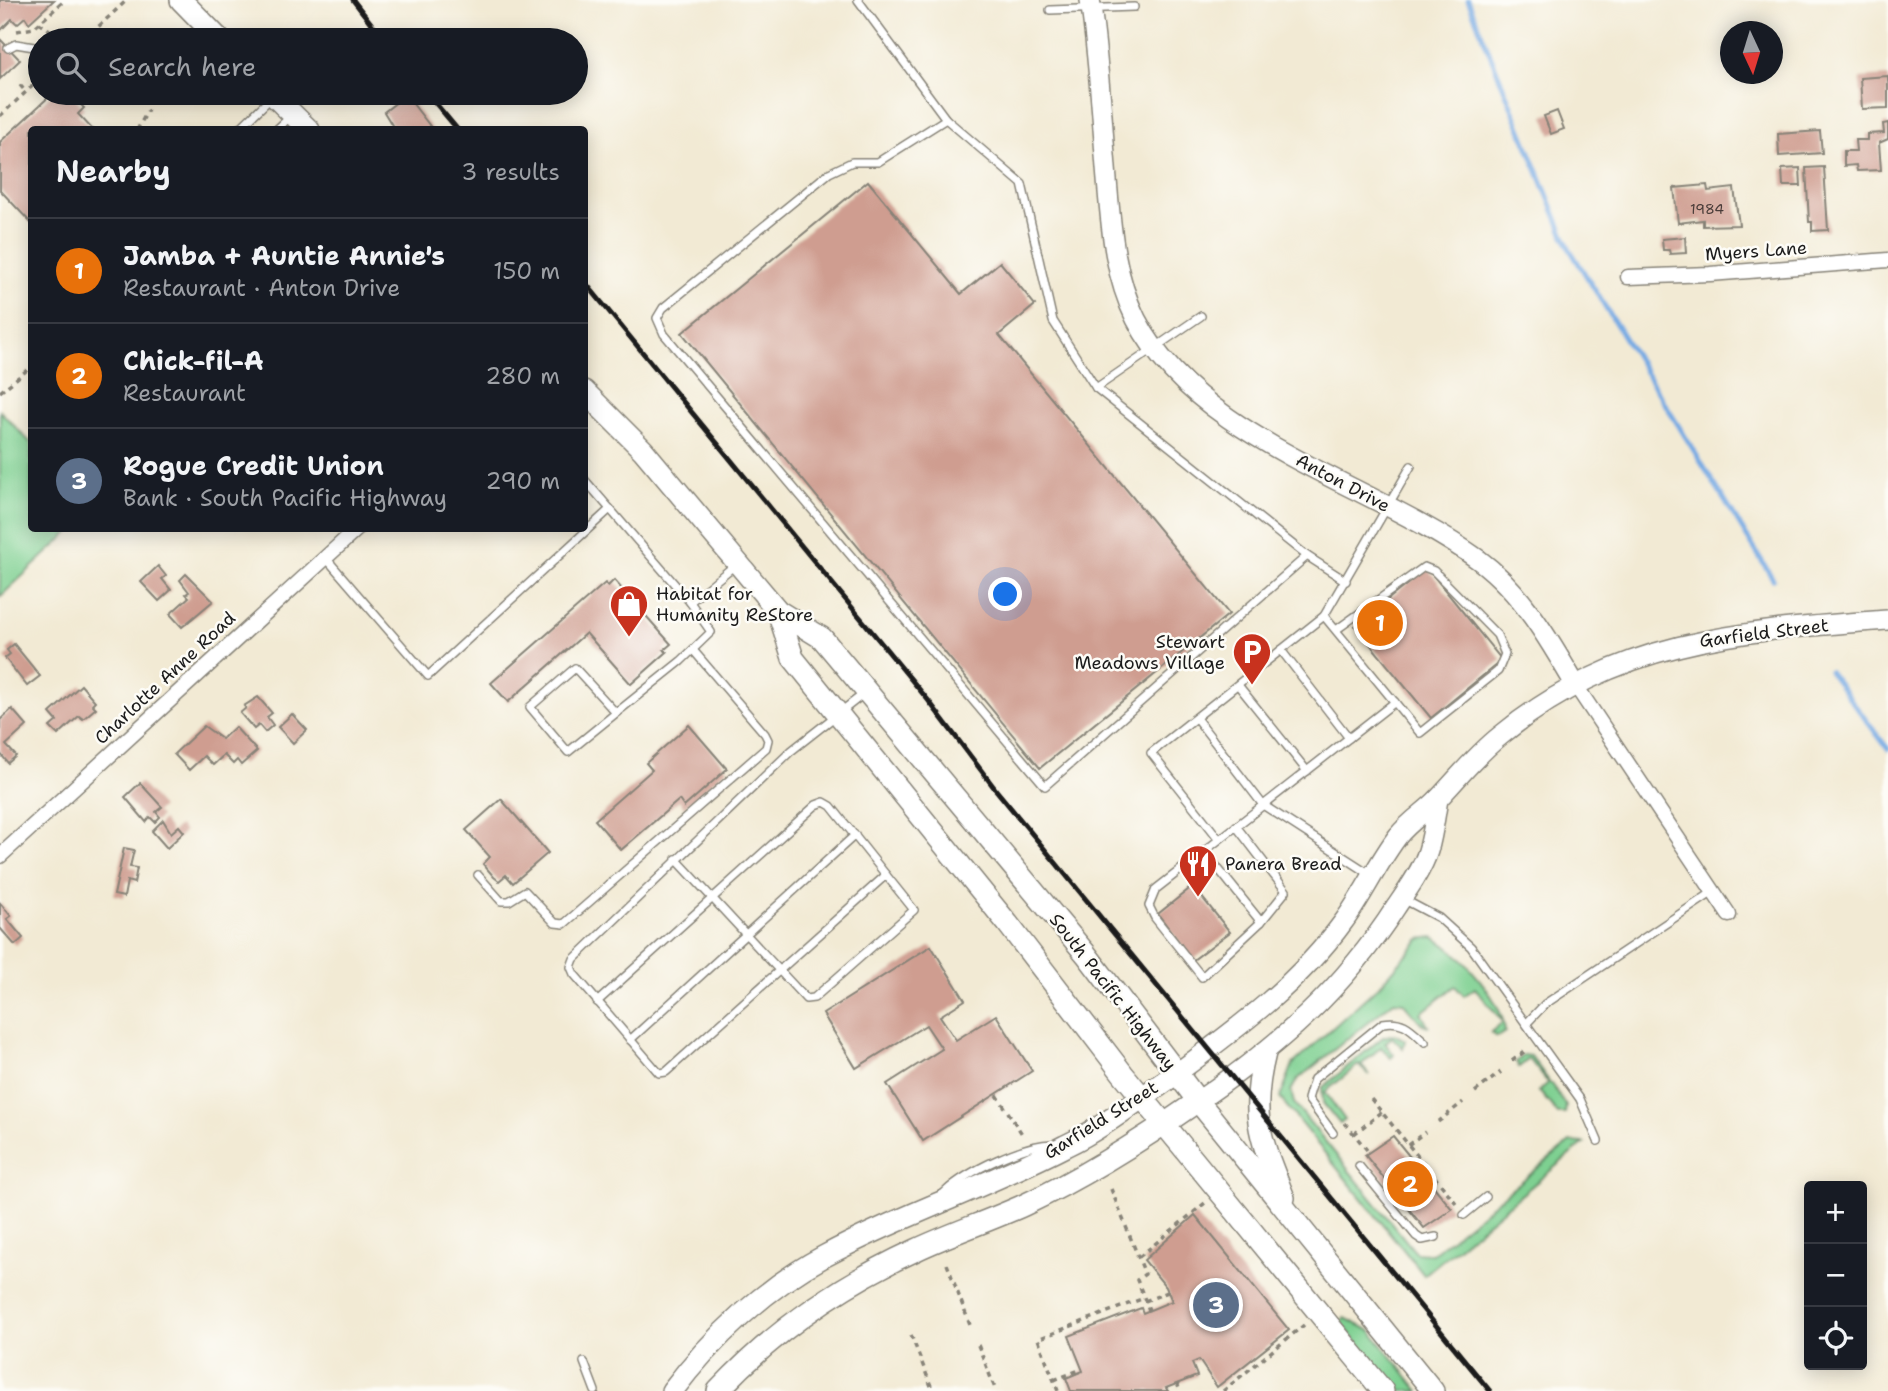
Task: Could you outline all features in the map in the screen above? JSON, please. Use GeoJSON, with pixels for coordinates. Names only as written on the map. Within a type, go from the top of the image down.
{"type":"FeatureCollection","features":[{"type":"Feature","properties":{"kind":"main road"},"geometry":{"type":"LineString","coordinates":[[181,0],[208,28]]}},
{"type":"Feature","properties":{"kind":"main road","name":"Anton Drive"},"geometry":{"type":"LineString","coordinates":[[1091,4],[1117,266],[1137,320],[1156,347],[1212,407],[1272,445],[1444,538],[1496,575],[1553,646],[1576,686]]}},
{"type":"Feature","properties":{"kind":"main road"},"geometry":{"type":"LineString","coordinates":[[284,105],[305,126]]}},
{"type":"Feature","properties":{"kind":"main road","name":"South Pacific Highway"},"geometry":{"type":"LineString","coordinates":[[588,395],[643,450],[778,611],[822,638],[1086,954],[1198,1101],[1433,1391]]}},
{"type":"Feature","properties":{"kind":"main road","name":"South Pacific Highway"},"geometry":{"type":"LineString","coordinates":[[778,611],[793,658],[1008,924],[1141,1097],[1166,1123],[1376,1386]]}},
{"type":"Feature","properties":{"kind":"main road","name":"Garfield Street"},"geometry":{"type":"LineString","coordinates":[[672,1391],[719,1338],[759,1301],[820,1259],[1069,1145],[1177,1073],[1274,999],[1327,942],[1373,877],[1399,834],[1502,734],[1576,686],[1641,656],[1686,642],[1741,632],[1888,620]]}},
{"type":"Feature","properties":{"kind":"main road","name":"Garfield Street"},"geometry":{"type":"LineString","coordinates":[[718,1391],[784,1328],[846,1287],[915,1250],[1025,1204],[1111,1160],[1265,1053],[1334,990],[1361,959],[1428,853],[1438,799]]}},
{"type":"Feature","properties":{"kind":"main road"},"geometry":{"type":"LineString","coordinates":[[1265,1053],[1256,1089],[1259,1125],[1291,1216]]}},
{"type":"Feature","properties":{"kind":"street","name":"Myers Lane"},"geometry":{"type":"LineString","coordinates":[[1628,278],[1888,260]]}},
{"type":"Feature","properties":{"kind":"street","name":"Charlotte Anne Road"},"geometry":{"type":"LineString","coordinates":[[0,856],[353,532]]}},
{"type":"Feature","properties":{"kind":"street","name":"Anton Drive"},"geometry":{"type":"LineString","coordinates":[[1576,686],[1729,915]]}},
{"type":"Feature","properties":{"kind":"lane"},"geometry":{"type":"LineString","coordinates":[[858,0],[946,119],[1022,184],[1053,321],[1096,388],[1307,556],[1346,581]]}},
{"type":"Feature","properties":{"kind":"lane"},"geometry":{"type":"LineString","coordinates":[[1050,10],[1091,4],[1134,7]]}},
{"type":"Feature","properties":{"kind":"lane"},"geometry":{"type":"LineString","coordinates":[[8,48],[16,44],[28,46]]}},
{"type":"Feature","properties":{"kind":"lane"},"geometry":{"type":"LineString","coordinates":[[242,126],[262,105]]}},
{"type":"Feature","properties":{"kind":"lane"},"geometry":{"type":"LineString","coordinates":[[280,126],[293,114]]}},
{"type":"Feature","properties":{"kind":"lane"},"geometry":{"type":"LineString","coordinates":[[946,119],[878,162],[852,162],[829,173],[663,308],[657,318],[659,328],[1045,786],[1307,556]]}},
{"type":"Feature","properties":{"kind":"lane"},"geometry":{"type":"LineString","coordinates":[[1096,388],[1201,316]]}},
{"type":"Feature","properties":{"kind":"lane"},"geometry":{"type":"LineString","coordinates":[[1219,839],[1152,753],[1324,616],[1411,466]]}},
{"type":"Feature","properties":{"kind":"lane"},"geometry":{"type":"LineString","coordinates":[[588,484],[690,602],[710,632],[693,650],[569,752],[530,707],[575,668],[616,713]]}},
{"type":"Feature","properties":{"kind":"lane"},"geometry":{"type":"LineString","coordinates":[[588,529],[610,509]]}},
{"type":"Feature","properties":{"kind":"lane"},"geometry":{"type":"LineString","coordinates":[[325,557],[428,677],[585,532]]}},
{"type":"Feature","properties":{"kind":"lane"},"geometry":{"type":"LineString","coordinates":[[690,602],[739,562]]}},
{"type":"Feature","properties":{"kind":"lane"},"geometry":{"type":"LineString","coordinates":[[1324,616],[1420,733],[1498,671],[1505,654],[1497,635],[1434,571],[1424,567],[1336,630]]}},
{"type":"Feature","properties":{"kind":"lane"},"geometry":{"type":"LineString","coordinates":[[478,875],[501,901],[509,901],[525,891],[555,923],[564,924],[766,748],[768,740],[765,734],[693,650]]}},
{"type":"Feature","properties":{"kind":"lane"},"geometry":{"type":"LineString","coordinates":[[1281,650],[1349,738]]}},
{"type":"Feature","properties":{"kind":"lane"},"geometry":{"type":"LineString","coordinates":[[1238,685],[1307,771]]}},
{"type":"Feature","properties":{"kind":"lane"},"geometry":{"type":"LineString","coordinates":[[867,692],[791,751],[574,959],[571,967],[654,1070],[666,1072],[886,874]]}},
{"type":"Feature","properties":{"kind":"lane"},"geometry":{"type":"LineString","coordinates":[[1236,826],[1286,891],[1261,922],[1202,977],[1155,918],[1149,906],[1156,889],[1219,839],[1395,702]]}},
{"type":"Feature","properties":{"kind":"lane"},"geometry":{"type":"LineString","coordinates":[[1196,718],[1263,805],[1373,877]]}},
{"type":"Feature","properties":{"kind":"lane"},"geometry":{"type":"LineString","coordinates":[[597,1002],[712,898],[816,805],[824,802],[831,806],[855,835],[914,911],[814,998],[801,996],[779,970],[746,935],[712,898],[676,859]]}},
{"type":"Feature","properties":{"kind":"lane"},"geometry":{"type":"LineString","coordinates":[[630,1040],[855,835]]}},
{"type":"Feature","properties":{"kind":"lane"},"geometry":{"type":"LineString","coordinates":[[1204,851],[1261,922]]}},
{"type":"Feature","properties":{"kind":"lane"},"geometry":{"type":"LineString","coordinates":[[1527,1023],[1545,1004],[1713,892]]}},
{"type":"Feature","properties":{"kind":"lane"},"geometry":{"type":"LineString","coordinates":[[1402,898],[1458,932],[1580,1099],[1598,1141]]}},
{"type":"Feature","properties":{"kind":"lane"},"geometry":{"type":"LineString","coordinates":[[1333,1133],[1308,1099],[1314,1079],[1383,1023],[1396,1020],[1425,1042]]}},
{"type":"Feature","properties":{"kind":"lane"},"geometry":{"type":"LineString","coordinates":[[1359,1166],[1416,1236],[1422,1240],[1436,1237]]}},
{"type":"Feature","properties":{"kind":"lane"},"geometry":{"type":"LineString","coordinates":[[1464,1215],[1486,1197]]}},
{"type":"Feature","properties":{"kind":"lane"},"geometry":{"type":"LineString","coordinates":[[584,1362],[595,1391]]}},
{"type":"Feature","properties":{"kind":"path"},"geometry":{"type":"LineString","coordinates":[[33,28],[65,0]]}},
{"type":"Feature","properties":{"kind":"path"},"geometry":{"type":"LineString","coordinates":[[97,28],[127,0]]}},
{"type":"Feature","properties":{"kind":"path"},"geometry":{"type":"LineString","coordinates":[[39,23],[47,28]]}},
{"type":"Feature","properties":{"kind":"path"},"geometry":{"type":"LineString","coordinates":[[10,32],[28,30]]}},
{"type":"Feature","properties":{"kind":"path"},"geometry":{"type":"LineString","coordinates":[[20,85],[25,91]]}},
{"type":"Feature","properties":{"kind":"path"},"geometry":{"type":"LineString","coordinates":[[0,116],[28,89]]}},
{"type":"Feature","properties":{"kind":"path"},"geometry":{"type":"LineString","coordinates":[[139,126],[148,110]]}},
{"type":"Feature","properties":{"kind":"path"},"geometry":{"type":"LineString","coordinates":[[0,392],[28,369]]}},
{"type":"Feature","properties":{"kind":"path"},"geometry":{"type":"LineString","coordinates":[[1512,1061],[1528,1049]]}},
{"type":"Feature","properties":{"kind":"path"},"geometry":{"type":"LineString","coordinates":[[1475,1092],[1501,1072]]}},
{"type":"Feature","properties":{"kind":"path"},"geometry":{"type":"LineString","coordinates":[[997,1096],[1027,1142]]}},
{"type":"Feature","properties":{"kind":"path"},"geometry":{"type":"LineString","coordinates":[[1371,1100],[1455,1203]]}},
{"type":"Feature","properties":{"kind":"path"},"geometry":{"type":"LineString","coordinates":[[1438,1122],[1463,1102]]}},
{"type":"Feature","properties":{"kind":"path"},"geometry":{"type":"LineString","coordinates":[[1354,1134],[1382,1112]]}},
{"type":"Feature","properties":{"kind":"path"},"geometry":{"type":"LineString","coordinates":[[1345,1123],[1367,1150]]}},
{"type":"Feature","properties":{"kind":"path"},"geometry":{"type":"LineString","coordinates":[[1408,1144],[1425,1132]]}},
{"type":"Feature","properties":{"kind":"path"},"geometry":{"type":"LineString","coordinates":[[1111,1189],[1145,1274],[1137,1280],[1149,1310]]}},
{"type":"Feature","properties":{"kind":"path"},"geometry":{"type":"LineString","coordinates":[[1139,1258],[1205,1203]]}},
{"type":"Feature","properties":{"kind":"path"},"geometry":{"type":"LineString","coordinates":[[947,1264],[970,1325]]}},
{"type":"Feature","properties":{"kind":"path"},"geometry":{"type":"LineString","coordinates":[[1058,1391],[1038,1339],[1168,1292]]}},
{"type":"Feature","properties":{"kind":"path"},"geometry":{"type":"LineString","coordinates":[[1223,1391],[1304,1325]]}},
{"type":"Feature","properties":{"kind":"path"},"geometry":{"type":"LineString","coordinates":[[911,1335],[933,1391]]}},
{"type":"Feature","properties":{"kind":"path"},"geometry":{"type":"LineString","coordinates":[[978,1345],[996,1391]]}},
{"type":"Feature","properties":{"kind":"path"},"geometry":{"type":"LineString","coordinates":[[1054,1380],[1082,1370]]}},
{"type":"Feature","properties":{"kind":"path"},"geometry":{"type":"LineString","coordinates":[[1177,1383],[1180,1391]]}},
{"type":"Feature","properties":{"kind":"green space"},"geometry":{"type":"Polygon","coordinates":[[[0,411],[28,440],[28,532],[70,532],[0,597],[0,411]]]}},
{"type":"Feature","properties":{"kind":"green space"},"geometry":{"type":"Polygon","coordinates":[[[1433,937],[1455,953],[1489,992],[1503,1020],[1505,1032],[1497,1037],[1491,1032],[1503,1022],[1475,988],[1464,996],[1455,986],[1421,1013],[1428,1026],[1422,1024],[1403,1002],[1394,1001],[1297,1080],[1291,1091],[1294,1103],[1416,1253],[1432,1254],[1570,1142],[1584,1143],[1424,1275],[1280,1098],[1293,1064],[1383,982],[1420,939],[1433,937]]]}},
{"type":"Feature","properties":{"kind":"green space"},"geometry":{"type":"Polygon","coordinates":[[[1394,1034],[1405,1040],[1403,1048],[1392,1037],[1385,1043],[1394,1055],[1391,1058],[1381,1047],[1361,1065],[1369,1075],[1358,1065],[1325,1092],[1345,1120],[1340,1124],[1323,1103],[1322,1088],[1383,1037],[1394,1034]]]}},
{"type":"Feature","properties":{"kind":"green space"},"geometry":{"type":"Polygon","coordinates":[[[1524,1055],[1531,1056],[1566,1105],[1565,1114],[1558,1114],[1539,1091],[1548,1083],[1529,1059],[1519,1067],[1516,1062],[1524,1055]]]}},
{"type":"Feature","properties":{"kind":"green space"},"geometry":{"type":"Polygon","coordinates":[[[1345,1318],[1371,1331],[1419,1391],[1397,1391],[1340,1322],[1345,1318]]]}},
{"type":"Feature","properties":{"kind":"building"},"geometry":{"type":"Polygon","coordinates":[[[0,0],[54,0],[29,23],[25,17],[17,24],[12,19],[0,31],[0,0]]]}},
{"type":"Feature","properties":{"kind":"building"},"geometry":{"type":"Polygon","coordinates":[[[0,39],[20,60],[0,79],[0,39]]]}},
{"type":"Feature","properties":{"kind":"building"},"geometry":{"type":"Polygon","coordinates":[[[1888,76],[1888,108],[1862,109],[1860,78],[1888,76]]]}},
{"type":"Feature","properties":{"kind":"building"},"geometry":{"type":"Polygon","coordinates":[[[40,105],[81,105],[84,108],[78,114],[89,126],[28,126],[28,220],[0,190],[0,142],[40,105]]]}},
{"type":"Feature","properties":{"kind":"building"},"geometry":{"type":"Polygon","coordinates":[[[393,105],[414,105],[430,126],[393,126],[384,112],[393,105]]]}},
{"type":"Feature","properties":{"kind":"building"},"geometry":{"type":"Polygon","coordinates":[[[1557,111],[1564,129],[1551,134],[1544,116],[1557,111]]]}},
{"type":"Feature","properties":{"kind":"building"},"geometry":{"type":"Polygon","coordinates":[[[1888,123],[1888,139],[1879,143],[1881,170],[1857,171],[1856,165],[1844,166],[1844,151],[1856,151],[1855,140],[1867,140],[1867,134],[1884,133],[1883,124],[1888,123]]]}},
{"type":"Feature","properties":{"kind":"building"},"geometry":{"type":"Polygon","coordinates":[[[1820,131],[1822,153],[1779,156],[1778,134],[1820,131]]]}},
{"type":"Feature","properties":{"kind":"building"},"geometry":{"type":"Polygon","coordinates":[[[1824,167],[1828,230],[1812,231],[1812,222],[1809,222],[1806,168],[1824,167]]]}},
{"type":"Feature","properties":{"kind":"building"},"geometry":{"type":"Polygon","coordinates":[[[1800,168],[1801,186],[1783,186],[1782,169],[1800,168]]]}},
{"type":"Feature","properties":{"kind":"building"},"geometry":{"type":"Polygon","coordinates":[[[868,181],[961,294],[1000,262],[1035,305],[999,335],[1229,614],[1040,768],[682,333],[868,181]]]}},
{"type":"Feature","properties":{"kind":"building"},"geometry":{"type":"Polygon","coordinates":[[[1707,185],[1708,191],[1734,188],[1739,225],[1703,226],[1703,220],[1678,223],[1674,188],[1707,185]]]}},
{"type":"Feature","properties":{"kind":"building"},"geometry":{"type":"Polygon","coordinates":[[[1685,237],[1686,253],[1670,254],[1669,250],[1663,250],[1662,239],[1685,237]]]}},
{"type":"Feature","properties":{"kind":"building"},"geometry":{"type":"Polygon","coordinates":[[[158,566],[166,576],[162,579],[171,590],[159,601],[141,582],[158,566]]]}},
{"type":"Feature","properties":{"kind":"building"},"geometry":{"type":"Polygon","coordinates":[[[1427,568],[1502,660],[1431,718],[1355,626],[1427,568]]]}},
{"type":"Feature","properties":{"kind":"building"},"geometry":{"type":"Polygon","coordinates":[[[186,574],[213,601],[182,627],[170,614],[189,597],[186,594],[189,592],[180,580],[186,574]]]}},
{"type":"Feature","properties":{"kind":"building","name":"Habitat for Humanity ReStore"},"geometry":{"type":"Polygon","coordinates":[[[614,580],[671,644],[664,650],[667,652],[631,684],[586,633],[508,702],[491,683],[605,583],[608,586],[614,580]]]}},
{"type":"Feature","properties":{"kind":"building"},"geometry":{"type":"Polygon","coordinates":[[[14,644],[40,676],[27,686],[5,658],[10,654],[7,650],[14,644]]]}},
{"type":"Feature","properties":{"kind":"building"},"geometry":{"type":"Polygon","coordinates":[[[81,685],[95,701],[92,704],[96,708],[83,719],[79,716],[58,735],[50,727],[57,721],[50,713],[81,685]]]}},
{"type":"Feature","properties":{"kind":"building"},"geometry":{"type":"Polygon","coordinates":[[[258,697],[272,713],[267,717],[273,725],[265,732],[259,725],[254,729],[240,713],[246,708],[244,706],[258,697]]]}},
{"type":"Feature","properties":{"kind":"building"},"geometry":{"type":"Polygon","coordinates":[[[12,709],[27,726],[6,745],[16,756],[8,763],[0,753],[0,720],[12,709]]]}},
{"type":"Feature","properties":{"kind":"building"},"geometry":{"type":"Polygon","coordinates":[[[292,714],[307,730],[293,743],[278,727],[292,714]]]}},
{"type":"Feature","properties":{"kind":"building"},"geometry":{"type":"Polygon","coordinates":[[[689,725],[727,769],[684,807],[679,800],[621,850],[595,820],[652,770],[646,763],[689,725]]]}},
{"type":"Feature","properties":{"kind":"building"},"geometry":{"type":"Polygon","coordinates":[[[204,726],[222,739],[235,727],[257,751],[241,765],[237,760],[233,764],[224,755],[213,765],[204,756],[189,770],[174,754],[204,726]]]}},
{"type":"Feature","properties":{"kind":"building"},"geometry":{"type":"Polygon","coordinates":[[[140,783],[162,807],[156,812],[160,817],[155,822],[150,817],[146,822],[125,797],[140,783]]]}},
{"type":"Feature","properties":{"kind":"building"},"geometry":{"type":"Polygon","coordinates":[[[501,799],[548,853],[513,883],[506,875],[499,881],[494,877],[483,864],[490,857],[466,830],[501,799]]]}},
{"type":"Feature","properties":{"kind":"building"},"geometry":{"type":"Polygon","coordinates":[[[163,820],[171,833],[179,826],[184,832],[167,848],[152,831],[163,820]]]}},
{"type":"Feature","properties":{"kind":"building"},"geometry":{"type":"Polygon","coordinates":[[[124,848],[134,850],[130,867],[137,868],[134,883],[127,881],[124,897],[114,895],[124,848]]]}},
{"type":"Feature","properties":{"kind":"building"},"geometry":{"type":"Polygon","coordinates":[[[1193,886],[1230,932],[1193,960],[1158,914],[1193,886]]]}},
{"type":"Feature","properties":{"kind":"building"},"geometry":{"type":"Polygon","coordinates":[[[0,903],[11,916],[7,919],[23,938],[15,945],[0,928],[0,903]]]}},
{"type":"Feature","properties":{"kind":"building"},"geometry":{"type":"Polygon","coordinates":[[[931,946],[965,1000],[940,1016],[956,1040],[996,1015],[1032,1071],[923,1141],[887,1084],[942,1049],[926,1025],[856,1068],[823,1014],[931,946]]]}},
{"type":"Feature","properties":{"kind":"building"},"geometry":{"type":"Polygon","coordinates":[[[1393,1136],[1452,1209],[1424,1228],[1365,1155],[1393,1136]]]}},
{"type":"Feature","properties":{"kind":"building"},"geometry":{"type":"Polygon","coordinates":[[[1195,1215],[1289,1330],[1217,1387],[1199,1360],[1192,1363],[1197,1376],[1166,1388],[1168,1391],[1071,1391],[1066,1378],[1083,1371],[1069,1336],[1141,1308],[1143,1313],[1172,1301],[1166,1287],[1144,1260],[1195,1215]]]}},
{"type":"Feature","properties":{"kind":"waterway"},"geometry":{"type":"LineString","coordinates":[[1468,0],[1569,248],[1773,579]]}},
{"type":"Feature","properties":{"kind":"waterway"},"geometry":{"type":"LineString","coordinates":[[1829,671],[1888,749]]}},
{"type":"Feature","properties":{"kind":"railway"},"geometry":{"type":"LineString","coordinates":[[353,0],[375,28]]}},
{"type":"Feature","properties":{"kind":"railway"},"geometry":{"type":"LineString","coordinates":[[437,105],[455,126]]}},
{"type":"Feature","properties":{"kind":"railway"},"geometry":{"type":"LineString","coordinates":[[588,286],[928,700],[996,790],[1490,1391]]}},
{"type":"Feature","properties":{"kind":"place","name":"Jamba + Auntie Annie's"},"geometry":{"type":"Point","coordinates":[1380,623]}},
{"type":"Feature","properties":{"kind":"place","name":"Habitat for Humanity ReStore"},"geometry":{"type":"Point","coordinates":[629,638]}},
{"type":"Feature","properties":{"kind":"place","name":"Stewart Meadows Village"},"geometry":{"type":"Point","coordinates":[1252,686]}},
{"type":"Feature","properties":{"kind":"place","name":"Panera Bread"},"geometry":{"type":"Point","coordinates":[1198,898]}},
{"type":"Feature","properties":{"kind":"place","name":"Chick-fil-A"},"geometry":{"type":"Point","coordinates":[1410,1184]}},
{"type":"Feature","properties":{"kind":"place","name":"Rogue Credit Union"},"geometry":{"type":"Point","coordinates":[1216,1305]}}]}
